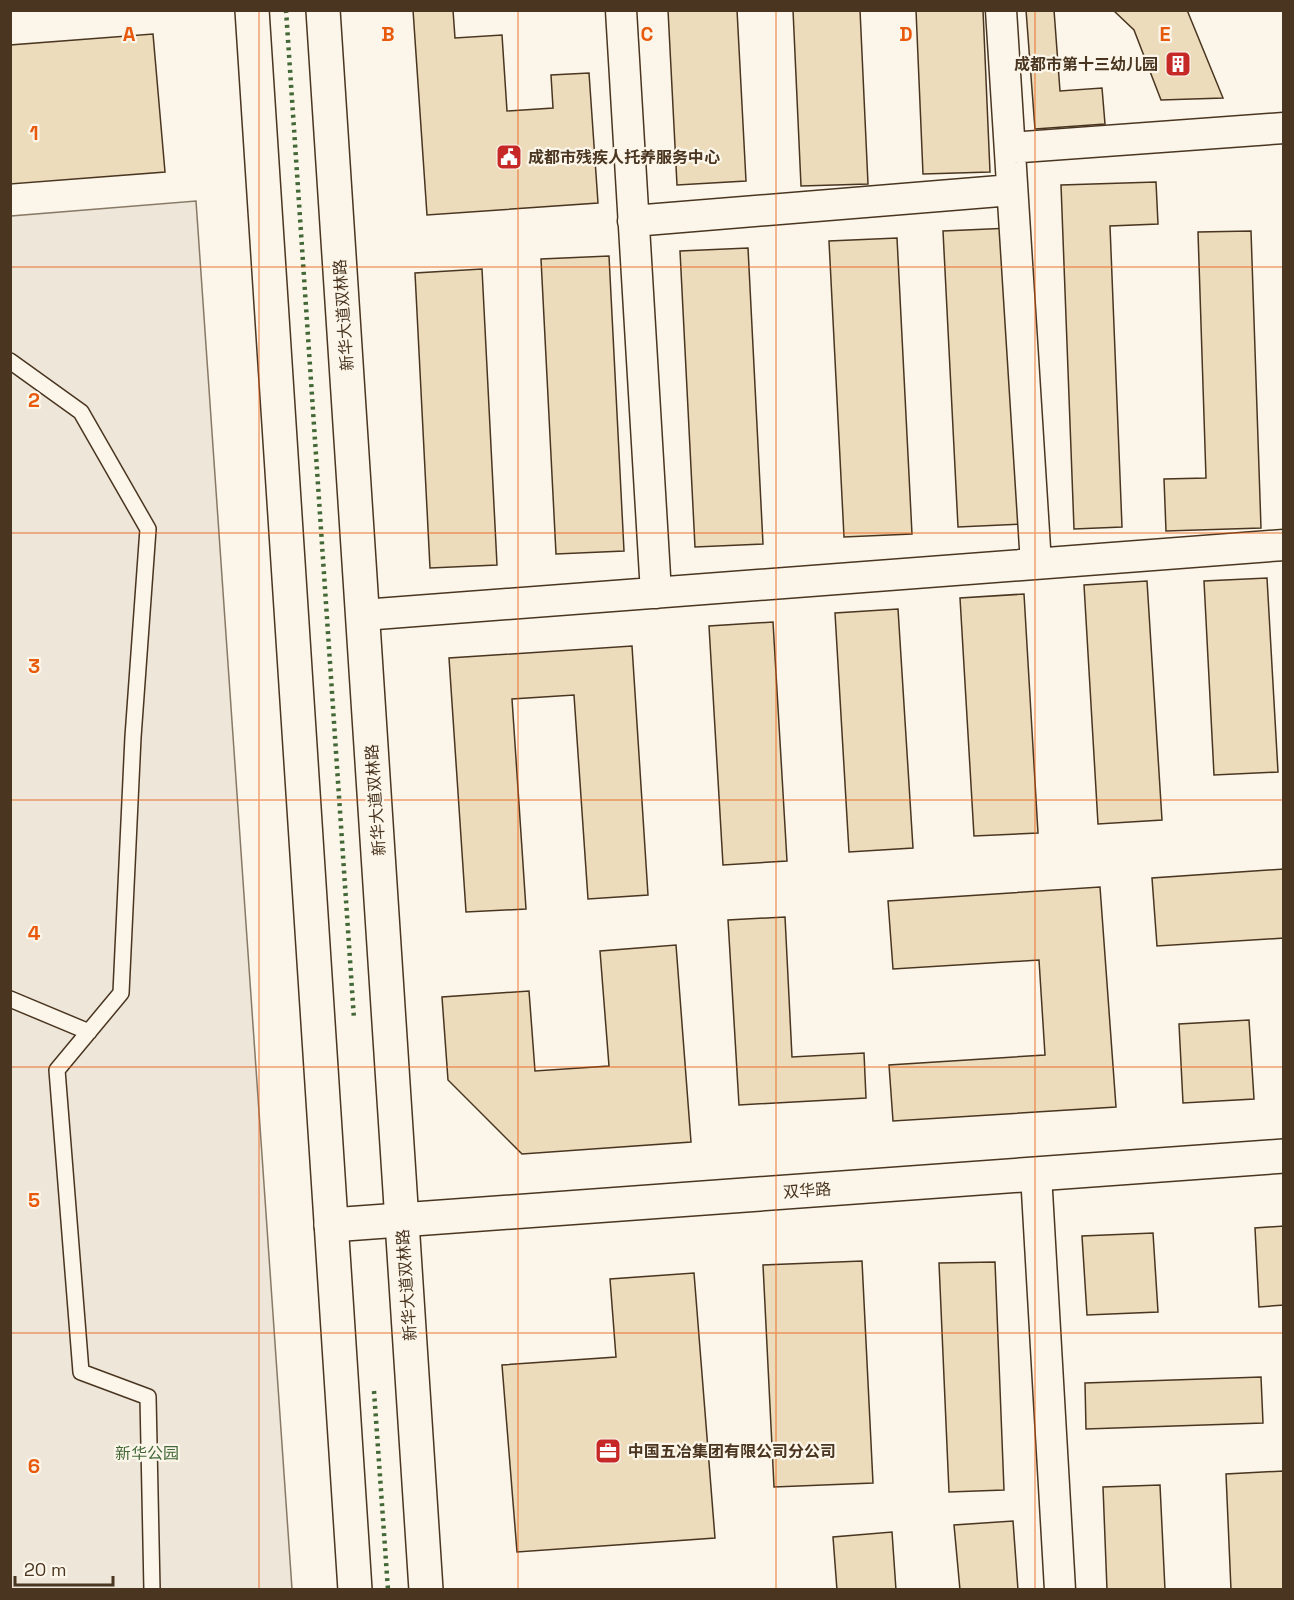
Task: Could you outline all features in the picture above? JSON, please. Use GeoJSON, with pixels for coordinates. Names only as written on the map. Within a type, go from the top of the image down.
{"type":"FeatureCollection","features":[{"type":"Feature","properties":{"kind":"main road"},"geometry":{"type":"LineString","coordinates":[[252,10],[355,1590]]}},
{"type":"Feature","properties":{"kind":"main road","name":"新华大道双林路"},"geometry":{"type":"LineString","coordinates":[[323,10],[426,1590]]}},
{"type":"Feature","properties":{"kind":"main road","name":"双华路"},"geometry":{"type":"LineString","coordinates":[[331,1225],[1284,1156]]}},
{"type":"Feature","properties":{"kind":"street"},"geometry":{"type":"LineString","coordinates":[[621,10],[656,592]]}},
{"type":"Feature","properties":{"kind":"street"},"geometry":{"type":"LineString","coordinates":[[1001,10],[1036,564]]}},
{"type":"Feature","properties":{"kind":"street"},"geometry":{"type":"LineString","coordinates":[[1010,148],[1284,128]]}},
{"type":"Feature","properties":{"kind":"street"},"geometry":{"type":"LineString","coordinates":[[633,221],[1012,190]]}},
{"type":"Feature","properties":{"kind":"street"},"geometry":{"type":"LineString","coordinates":[[363,615],[1284,544]]}},
{"type":"Feature","properties":{"kind":"street"},"geometry":{"type":"LineString","coordinates":[[1036,1174],[1060,1590]]}},
{"type":"Feature","properties":{"kind":"lane"},"geometry":{"type":"LineString","coordinates":[[10,361],[81,412],[148,529],[133,737],[121,993],[57,1070],[81,1372],[148,1397],[152,1590]]}},
{"type":"Feature","properties":{"kind":"lane"},"geometry":{"type":"LineString","coordinates":[[10,999],[89,1032]]}},
{"type":"Feature","properties":{"kind":"green space","name":"新华公园"},"geometry":{"type":"Polygon","coordinates":[[[196,201],[292,1589],[11,1590],[11,216],[196,201]]]}},
{"type":"Feature","properties":{"kind":"building","name":"成都市残疾人托养服务中心"},"geometry":{"type":"Polygon","coordinates":[[[413,10],[453,10],[455,38],[502,35],[507,111],[553,108],[551,75],[589,73],[598,203],[427,215],[413,10]]]}},
{"type":"Feature","properties":{"kind":"building"},"geometry":{"type":"Polygon","coordinates":[[[668,10],[737,10],[746,181],[677,185],[668,10]]]}},
{"type":"Feature","properties":{"kind":"building"},"geometry":{"type":"Polygon","coordinates":[[[793,10],[860,10],[868,184],[801,186],[793,10]]]}},
{"type":"Feature","properties":{"kind":"building"},"geometry":{"type":"Polygon","coordinates":[[[916,10],[983,10],[990,172],[923,174],[916,10]]]}},
{"type":"Feature","properties":{"kind":"building"},"geometry":{"type":"Polygon","coordinates":[[[1026,10],[1054,10],[1060,91],[1102,88],[1105,124],[1035,129],[1026,10]]]}},
{"type":"Feature","properties":{"kind":"building","name":"成都市第十三幼儿园"},"geometry":{"type":"Polygon","coordinates":[[[1113,10],[1187,10],[1223,98],[1161,100],[1134,30],[1113,10]]]}},
{"type":"Feature","properties":{"kind":"building"},"geometry":{"type":"Polygon","coordinates":[[[153,34],[165,172],[10,184],[10,45],[153,34]]]}},
{"type":"Feature","properties":{"kind":"building"},"geometry":{"type":"Polygon","coordinates":[[[1156,182],[1158,224],[1110,226],[1122,527],[1074,529],[1061,185],[1156,182]]]}},
{"type":"Feature","properties":{"kind":"building"},"geometry":{"type":"Polygon","coordinates":[[[1011,228],[1026,524],[958,527],[943,231],[1011,228]]]}},
{"type":"Feature","properties":{"kind":"building"},"geometry":{"type":"Polygon","coordinates":[[[1251,231],[1261,528],[1166,531],[1164,479],[1206,478],[1198,232],[1251,231]]]}},
{"type":"Feature","properties":{"kind":"building"},"geometry":{"type":"Polygon","coordinates":[[[897,238],[912,534],[844,537],[829,241],[897,238]]]}},
{"type":"Feature","properties":{"kind":"building"},"geometry":{"type":"Polygon","coordinates":[[[748,248],[763,544],[695,547],[680,251],[748,248]]]}},
{"type":"Feature","properties":{"kind":"building"},"geometry":{"type":"Polygon","coordinates":[[[609,256],[624,551],[556,554],[541,259],[609,256]]]}},
{"type":"Feature","properties":{"kind":"building"},"geometry":{"type":"Polygon","coordinates":[[[482,269],[497,565],[430,568],[415,273],[482,269]]]}},
{"type":"Feature","properties":{"kind":"building"},"geometry":{"type":"Polygon","coordinates":[[[1267,578],[1278,772],[1214,775],[1204,581],[1267,578]]]}},
{"type":"Feature","properties":{"kind":"building"},"geometry":{"type":"Polygon","coordinates":[[[1147,581],[1162,820],[1098,824],[1084,585],[1147,581]]]}},
{"type":"Feature","properties":{"kind":"building"},"geometry":{"type":"Polygon","coordinates":[[[1024,594],[1038,833],[974,836],[960,598],[1024,594]]]}},
{"type":"Feature","properties":{"kind":"building"},"geometry":{"type":"Polygon","coordinates":[[[898,609],[913,848],[849,852],[835,613],[898,609]]]}},
{"type":"Feature","properties":{"kind":"building"},"geometry":{"type":"Polygon","coordinates":[[[773,622],[787,861],[723,865],[709,626],[773,622]]]}},
{"type":"Feature","properties":{"kind":"building"},"geometry":{"type":"Polygon","coordinates":[[[632,646],[648,895],[588,899],[574,695],[512,699],[526,909],[466,912],[449,658],[632,646]]]}},
{"type":"Feature","properties":{"kind":"building"},"geometry":{"type":"Polygon","coordinates":[[[1284,869],[1284,938],[1157,946],[1152,878],[1284,869]]]}},
{"type":"Feature","properties":{"kind":"building"},"geometry":{"type":"Polygon","coordinates":[[[1100,887],[1116,1107],[893,1121],[889,1065],[1045,1055],[1039,960],[893,969],[888,901],[1100,887]]]}},
{"type":"Feature","properties":{"kind":"building"},"geometry":{"type":"Polygon","coordinates":[[[785,917],[792,1057],[864,1053],[866,1098],[739,1105],[728,920],[785,917]]]}},
{"type":"Feature","properties":{"kind":"building"},"geometry":{"type":"Polygon","coordinates":[[[676,945],[691,1142],[522,1154],[448,1080],[442,997],[529,991],[535,1071],[609,1066],[600,951],[676,945]]]}},
{"type":"Feature","properties":{"kind":"building"},"geometry":{"type":"Polygon","coordinates":[[[1249,1020],[1254,1099],[1183,1103],[1179,1024],[1249,1020]]]}},
{"type":"Feature","properties":{"kind":"building"},"geometry":{"type":"Polygon","coordinates":[[[1284,1226],[1284,1305],[1259,1307],[1255,1228],[1284,1226]]]}},
{"type":"Feature","properties":{"kind":"building"},"geometry":{"type":"Polygon","coordinates":[[[1153,1233],[1158,1312],[1087,1315],[1082,1236],[1153,1233]]]}},
{"type":"Feature","properties":{"kind":"building","name":"中国五冶集团有限公司分公司"},"geometry":{"type":"Polygon","coordinates":[[[862,1261],[873,1483],[774,1487],[763,1265],[862,1261]]]}},
{"type":"Feature","properties":{"kind":"building"},"geometry":{"type":"Polygon","coordinates":[[[995,1262],[1004,1490],[949,1492],[939,1263],[995,1262]]]}},
{"type":"Feature","properties":{"kind":"building","name":"中国五冶集团有限公司分公司"},"geometry":{"type":"Polygon","coordinates":[[[694,1273],[715,1538],[517,1552],[502,1365],[616,1357],[610,1279],[694,1273]]]}},
{"type":"Feature","properties":{"kind":"building"},"geometry":{"type":"Polygon","coordinates":[[[1261,1377],[1263,1423],[1086,1429],[1085,1383],[1261,1377]]]}},
{"type":"Feature","properties":{"kind":"building"},"geometry":{"type":"Polygon","coordinates":[[[1284,1471],[1284,1590],[1231,1590],[1226,1474],[1284,1471]]]}},
{"type":"Feature","properties":{"kind":"building"},"geometry":{"type":"Polygon","coordinates":[[[1160,1485],[1165,1590],[1107,1590],[1103,1487],[1160,1485]]]}},
{"type":"Feature","properties":{"kind":"building"},"geometry":{"type":"Polygon","coordinates":[[[1013,1521],[1018,1590],[960,1590],[954,1525],[1013,1521]]]}},
{"type":"Feature","properties":{"kind":"building"},"geometry":{"type":"Polygon","coordinates":[[[892,1532],[896,1590],[837,1590],[833,1537],[892,1532]]]}},
{"type":"Feature","properties":{"kind":"hedge"},"geometry":{"type":"LineString","coordinates":[[286,10],[354,1019]]}},
{"type":"Feature","properties":{"kind":"hedge"},"geometry":{"type":"LineString","coordinates":[[374,1391],[388,1590]]}},
{"type":"Feature","properties":{"kind":"place","name":"成都市第十三幼儿园"},"geometry":{"type":"Point","coordinates":[1178,64]}},
{"type":"Feature","properties":{"kind":"place","name":"成都市残疾人托养服务中心"},"geometry":{"type":"Point","coordinates":[509,157]}},
{"type":"Feature","properties":{"kind":"place","name":"中国五冶集团有限公司分公司"},"geometry":{"type":"Point","coordinates":[608,1451]}}]}
